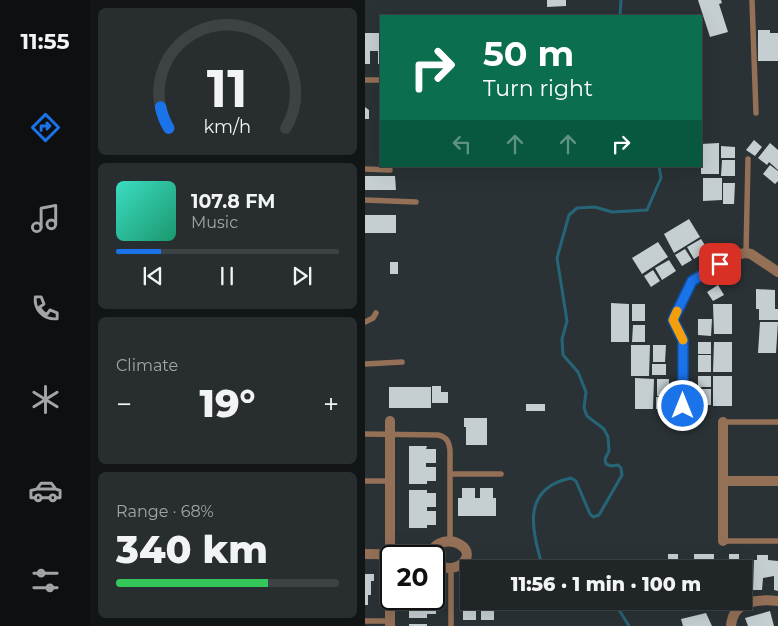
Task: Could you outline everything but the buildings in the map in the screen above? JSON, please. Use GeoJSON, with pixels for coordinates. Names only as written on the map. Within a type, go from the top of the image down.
{"type":"FeatureCollection","features":[{"type":"Feature","properties":{"kind":"street"},"geometry":{"type":"LineString","coordinates":[[673,320],[692,281],[734,255],[746,253],[778,272]]}},
{"type":"Feature","properties":{"kind":"street"},"geometry":{"type":"LineString","coordinates":[[390,421],[390,545]]}},
{"type":"Feature","properties":{"kind":"street"},"geometry":{"type":"LineString","coordinates":[[723,422],[723,541]]}},
{"type":"Feature","properties":{"kind":"street"},"geometry":{"type":"LineString","coordinates":[[723,481],[778,481]]}},
{"type":"Feature","properties":{"kind":"street"},"geometry":{"type":"LineString","coordinates":[[437,545],[450,541],[461,545],[465,549],[467,556],[463,564],[451,568],[445,567]]}},
{"type":"Feature","properties":{"kind":"street"},"geometry":{"type":"LineString","coordinates":[[365,554],[380,554]]}},
{"type":"Feature","properties":{"kind":"street"},"geometry":{"type":"LineString","coordinates":[[752,602],[761,600],[778,601]]}},
{"type":"Feature","properties":{"kind":"street"},"geometry":{"type":"LineString","coordinates":[[390,610],[390,624]]}},
{"type":"Feature","properties":{"kind":"street"},"geometry":{"type":"LineString","coordinates":[[731,626],[733,615],[738,610]]}},
{"type":"Feature","properties":{"kind":"lane"},"geometry":{"type":"LineString","coordinates":[[752,0],[755,114]]}},
{"type":"Feature","properties":{"kind":"lane"},"geometry":{"type":"LineString","coordinates":[[365,80],[380,80]]}},
{"type":"Feature","properties":{"kind":"lane"},"geometry":{"type":"LineString","coordinates":[[746,253],[748,159]]}},
{"type":"Feature","properties":{"kind":"lane"},"geometry":{"type":"LineString","coordinates":[[365,169],[390,170]]}},
{"type":"Feature","properties":{"kind":"lane"},"geometry":{"type":"LineString","coordinates":[[365,200],[417,202]]}},
{"type":"Feature","properties":{"kind":"lane"},"geometry":{"type":"LineString","coordinates":[[365,322],[373,318],[377,313]]}},
{"type":"Feature","properties":{"kind":"lane"},"geometry":{"type":"LineString","coordinates":[[673,320],[683,340],[683,406]]}},
{"type":"Feature","properties":{"kind":"lane"},"geometry":{"type":"LineString","coordinates":[[365,364],[402,362]]}},
{"type":"Feature","properties":{"kind":"lane"},"geometry":{"type":"LineString","coordinates":[[723,422],[778,422]]}},
{"type":"Feature","properties":{"kind":"lane"},"geometry":{"type":"LineString","coordinates":[[365,434],[438,435],[446,438],[450,443],[450,541]]}},
{"type":"Feature","properties":{"kind":"lane"},"geometry":{"type":"LineString","coordinates":[[450,474],[501,474]]}},
{"type":"Feature","properties":{"kind":"lane"},"geometry":{"type":"LineString","coordinates":[[365,481],[390,481]]}},
{"type":"Feature","properties":{"kind":"lane"},"geometry":{"type":"LineString","coordinates":[[723,541],[778,541]]}},
{"type":"Feature","properties":{"kind":"lane"},"geometry":{"type":"LineString","coordinates":[[451,568],[451,626]]}},
{"type":"Feature","properties":{"kind":"lane"},"geometry":{"type":"LineString","coordinates":[[365,621],[390,624]]}},
{"type":"Feature","properties":{"kind":"waterway"},"geometry":{"type":"LineString","coordinates":[[620,15],[621,0]]}},
{"type":"Feature","properties":{"kind":"waterway"},"geometry":{"type":"LineString","coordinates":[[541,560],[536,541],[534,514],[537,502],[543,492],[554,484],[571,478],[576,481],[593,517],[599,515],[622,475],[621,468],[618,465],[611,466],[606,464],[605,459],[609,451],[608,437],[604,429],[587,416],[584,408],[586,392],[578,372],[563,355],[562,339],[567,321],[557,258],[569,215],[577,208],[595,207],[612,212],[647,210],[661,178],[659,167]]}},
{"type":"Feature","properties":{"kind":"waterway"},"geometry":{"type":"LineString","coordinates":[[619,610],[629,626]]}},
{"type":"Feature","properties":{"kind":"slow traffic"},"geometry":{"type":"LineString","coordinates":[[677,311],[673,320],[683,340]]}},
{"type":"Feature","properties":{"kind":"route"},"geometry":{"type":"LineString","coordinates":[[683,406],[683,340],[673,320],[692,281],[720,264]]}}]}
